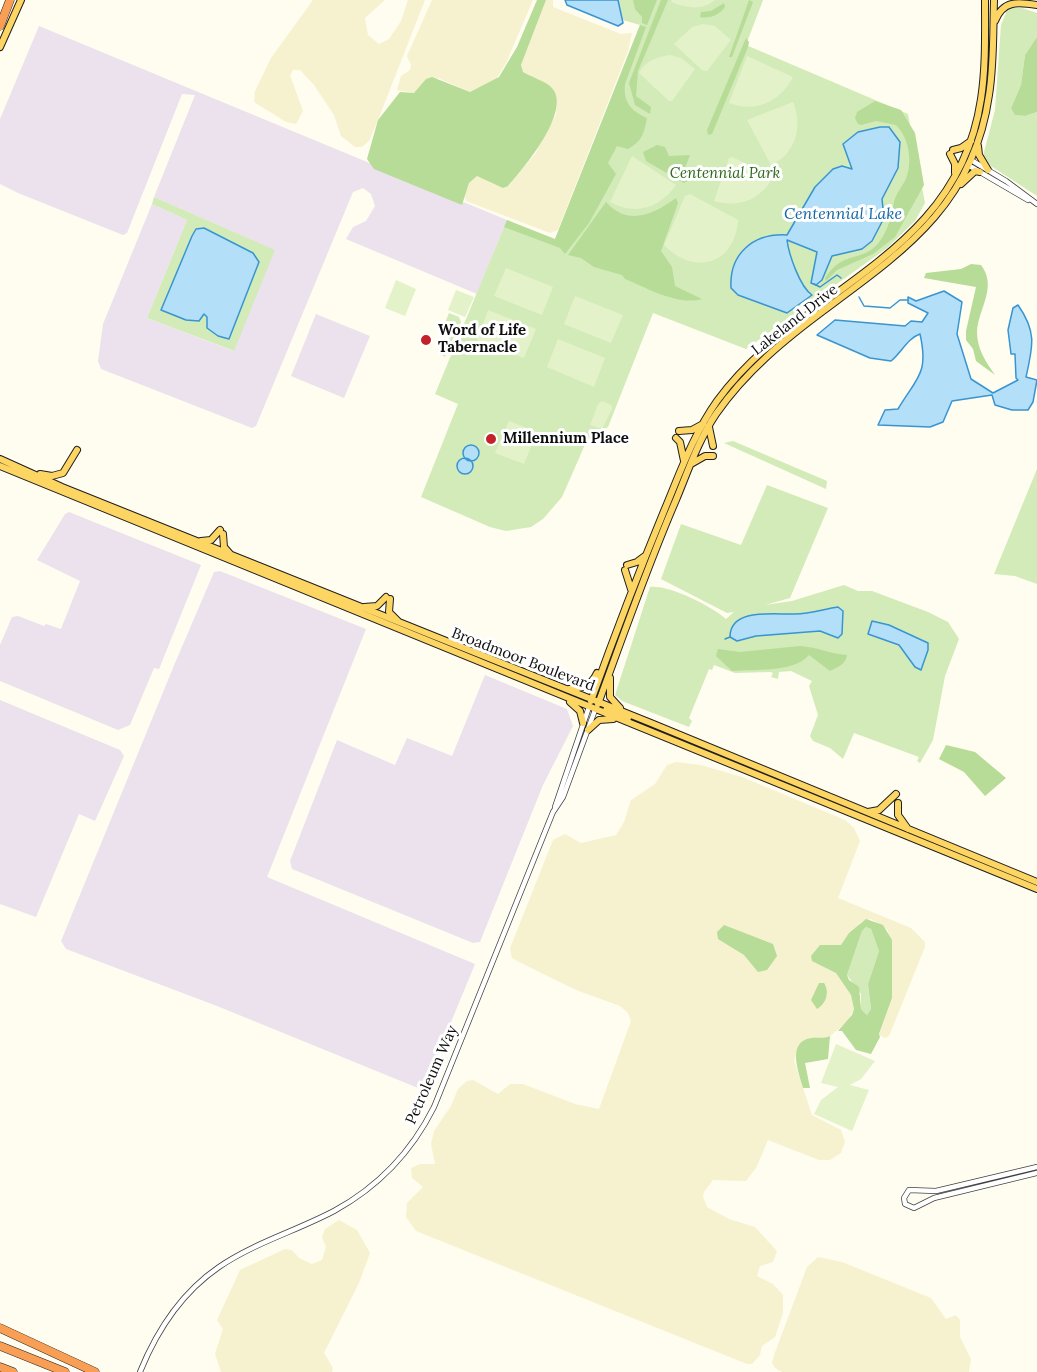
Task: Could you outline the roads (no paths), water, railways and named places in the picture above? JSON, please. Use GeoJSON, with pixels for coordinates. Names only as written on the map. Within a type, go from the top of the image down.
{"type":"FeatureCollection","features":[{"type":"Feature","properties":{"kind":"highway"},"geometry":{"type":"LineString","coordinates":[[0,26],[10,0]]}},
{"type":"Feature","properties":{"kind":"highway"},"geometry":{"type":"LineString","coordinates":[[0,1328],[95,1372]]}},
{"type":"Feature","properties":{"kind":"highway"},"geometry":{"type":"LineString","coordinates":[[0,1333],[57,1355]]}},
{"type":"Feature","properties":{"kind":"highway"},"geometry":{"type":"LineString","coordinates":[[0,1346],[65,1372]]}},
{"type":"Feature","properties":{"kind":"highway"},"geometry":{"type":"LineString","coordinates":[[0,1367],[13,1372]]}},
{"type":"Feature","properties":{"kind":"main road"},"geometry":{"type":"LineString","coordinates":[[0,47],[21,0]]}},
{"type":"Feature","properties":{"kind":"main road","name":"Lakeland Drive"},"geometry":{"type":"LineString","coordinates":[[591,699],[646,555],[706,425],[722,396],[747,364],[775,340],[884,259],[912,234],[939,202],[955,177],[974,142],[989,96],[994,0]]}},
{"type":"Feature","properties":{"kind":"main road"},"geometry":{"type":"LineString","coordinates":[[1026,0],[1037,4]]}},
{"type":"Feature","properties":{"kind":"main road"},"geometry":{"type":"LineString","coordinates":[[986,1],[993,52]]}},
{"type":"Feature","properties":{"kind":"main road","name":"Lakeland Drive"},"geometry":{"type":"LineString","coordinates":[[706,425],[752,370],[797,331],[899,255],[930,224],[956,188],[970,163],[974,142],[983,85],[986,1]]}},
{"type":"Feature","properties":{"kind":"main road"},"geometry":{"type":"LineString","coordinates":[[993,33],[997,16],[1005,5],[1020,2],[1037,4]]}},
{"type":"Feature","properties":{"kind":"main road"},"geometry":{"type":"LineString","coordinates":[[955,177],[955,164],[951,152],[974,142],[988,170]]}},
{"type":"Feature","properties":{"kind":"main road"},"geometry":{"type":"LineString","coordinates":[[956,188],[975,171],[980,172]]}},
{"type":"Feature","properties":{"kind":"main road"},"geometry":{"type":"LineString","coordinates":[[713,446],[706,425],[677,435],[688,463],[705,456],[713,456]]}},
{"type":"Feature","properties":{"kind":"main road"},"geometry":{"type":"LineString","coordinates":[[24,470],[52,476],[63,473],[76,450]]}},
{"type":"Feature","properties":{"kind":"main road","name":"Broadmoor Boulevard"},"geometry":{"type":"LineString","coordinates":[[0,459],[197,542],[591,699],[595,706],[620,720],[1037,889]]}},
{"type":"Feature","properties":{"kind":"main road","name":"Lakeland Drive"},"geometry":{"type":"LineString","coordinates":[[595,706],[688,463]]}},
{"type":"Feature","properties":{"kind":"main road","name":"Broadmoor Boulevard"},"geometry":{"type":"LineString","coordinates":[[0,466],[562,696],[628,714],[651,723],[1037,882]]}},
{"type":"Feature","properties":{"kind":"main road"},"geometry":{"type":"LineString","coordinates":[[197,542],[211,540],[221,532],[224,547],[231,555]]}},
{"type":"Feature","properties":{"kind":"main road"},"geometry":{"type":"LineString","coordinates":[[631,591],[626,567],[646,555]]}},
{"type":"Feature","properties":{"kind":"main road"},"geometry":{"type":"LineString","coordinates":[[359,607],[377,606],[388,598],[389,612],[400,624]]}},
{"type":"Feature","properties":{"kind":"main road"},"geometry":{"type":"LineString","coordinates":[[621,638],[608,690],[611,701],[628,714]]}},
{"type":"Feature","properties":{"kind":"main road"},"geometry":{"type":"LineString","coordinates":[[566,689],[584,687],[591,682],[608,651]]}},
{"type":"Feature","properties":{"kind":"main road"},"geometry":{"type":"LineString","coordinates":[[562,696],[580,711],[583,723]]}},
{"type":"Feature","properties":{"kind":"main road"},"geometry":{"type":"LineString","coordinates":[[595,706],[643,723],[651,723]]}},
{"type":"Feature","properties":{"kind":"main road"},"geometry":{"type":"LineString","coordinates":[[588,730],[602,719],[620,720]]}},
{"type":"Feature","properties":{"kind":"main road"},"geometry":{"type":"LineString","coordinates":[[866,812],[879,810],[896,794]]}},
{"type":"Feature","properties":{"kind":"main road"},"geometry":{"type":"LineString","coordinates":[[898,803],[898,815],[908,830]]}},
{"type":"Feature","properties":{"kind":"street"},"geometry":{"type":"LineString","coordinates":[[970,163],[988,170],[1036,204]]}},
{"type":"Feature","properties":{"kind":"street"},"geometry":{"type":"LineString","coordinates":[[970,163],[980,172],[1036,204]]}},
{"type":"Feature","properties":{"kind":"street","name":"Petroleum Way"},"geometry":{"type":"LineString","coordinates":[[140,1372],[156,1337],[175,1309],[207,1276],[246,1251],[334,1211],[355,1198],[385,1176],[412,1144],[434,1107],[554,810],[583,723],[595,706]]}},
{"type":"Feature","properties":{"kind":"street","name":"Petroleum Way"},"geometry":{"type":"LineString","coordinates":[[554,810],[563,797],[595,706]]}},
{"type":"Feature","properties":{"kind":"street"},"geometry":{"type":"LineString","coordinates":[[1037,1167],[936,1191],[909,1191],[904,1198],[905,1204],[914,1209],[934,1198],[1037,1173]]}},
{"type":"Feature","properties":{"kind":"water"},"geometry":{"type":"Polygon","coordinates":[[[565,0],[618,0],[623,23],[618,26],[567,5],[565,0]]]}},
{"type":"Feature","properties":{"kind":"water","name":"Centennial Lake"},"geometry":{"type":"Polygon","coordinates":[[[889,127],[900,142],[898,168],[882,199],[884,218],[872,241],[862,249],[832,256],[822,280],[816,285],[811,283],[817,252],[787,240],[799,278],[812,295],[787,313],[738,295],[731,288],[731,276],[734,265],[745,248],[764,238],[787,235],[815,187],[833,169],[842,166],[852,169],[843,144],[858,132],[889,127]]]}},
{"type":"Feature","properties":{"kind":"water"},"geometry":{"type":"Polygon","coordinates":[[[204,228],[253,253],[259,262],[229,339],[218,336],[207,328],[207,317],[204,314],[199,321],[186,320],[161,310],[192,236],[196,229],[204,228]]]}},
{"type":"Feature","properties":{"kind":"water"},"geometry":{"type":"Polygon","coordinates":[[[944,291],[962,302],[957,334],[971,379],[993,393],[1018,380],[1015,354],[1011,354],[1008,330],[1013,308],[1018,305],[1031,331],[1032,348],[1026,377],[1037,380],[1033,402],[1028,410],[1012,410],[995,405],[992,395],[952,401],[943,422],[930,427],[878,425],[885,410],[898,409],[916,382],[923,358],[920,334],[891,361],[870,358],[817,335],[835,320],[905,326],[911,321],[922,322],[928,313],[908,303],[908,297],[916,301],[944,291]]]}},
{"type":"Feature","properties":{"kind":"water"},"geometry":{"type":"Polygon","coordinates":[[[471,445],[477,447],[479,453],[477,459],[471,461],[465,459],[463,453],[465,447],[471,445]]]}},
{"type":"Feature","properties":{"kind":"water"},"geometry":{"type":"Polygon","coordinates":[[[465,458],[471,460],[473,466],[471,472],[465,474],[459,472],[457,466],[459,460],[465,458]]]}},
{"type":"Feature","properties":{"kind":"water"},"geometry":{"type":"Polygon","coordinates":[[[838,607],[843,611],[842,634],[838,638],[820,631],[756,636],[737,641],[730,637],[732,627],[737,621],[746,617],[766,614],[801,614],[838,607]]]}},
{"type":"Feature","properties":{"kind":"water"},"geometry":{"type":"Polygon","coordinates":[[[872,621],[889,625],[928,643],[921,670],[915,667],[899,645],[868,634],[872,621]]]}},
{"type":"Feature","properties":{"kind":"waterway"},"geometry":{"type":"LineString","coordinates":[[814,284],[820,287],[837,275],[841,278]]}},
{"type":"Feature","properties":{"kind":"waterway"},"geometry":{"type":"LineString","coordinates":[[859,297],[864,306],[890,308],[900,300],[908,300]]}},
{"type":"Feature","properties":{"kind":"waterway"},"geometry":{"type":"LineString","coordinates":[[725,639],[730,637]]}},
{"type":"Feature","properties":{"kind":"place","name":"Word of Life Tabernacle"},"geometry":{"type":"Point","coordinates":[426,340]}},
{"type":"Feature","properties":{"kind":"place","name":"Millennium Place"},"geometry":{"type":"Point","coordinates":[491,439]}},
{"type":"Feature","properties":{"kind":"park label","name":"Centennial Park"},"geometry":{"type":"Point","coordinates":[725,174]}}]}
